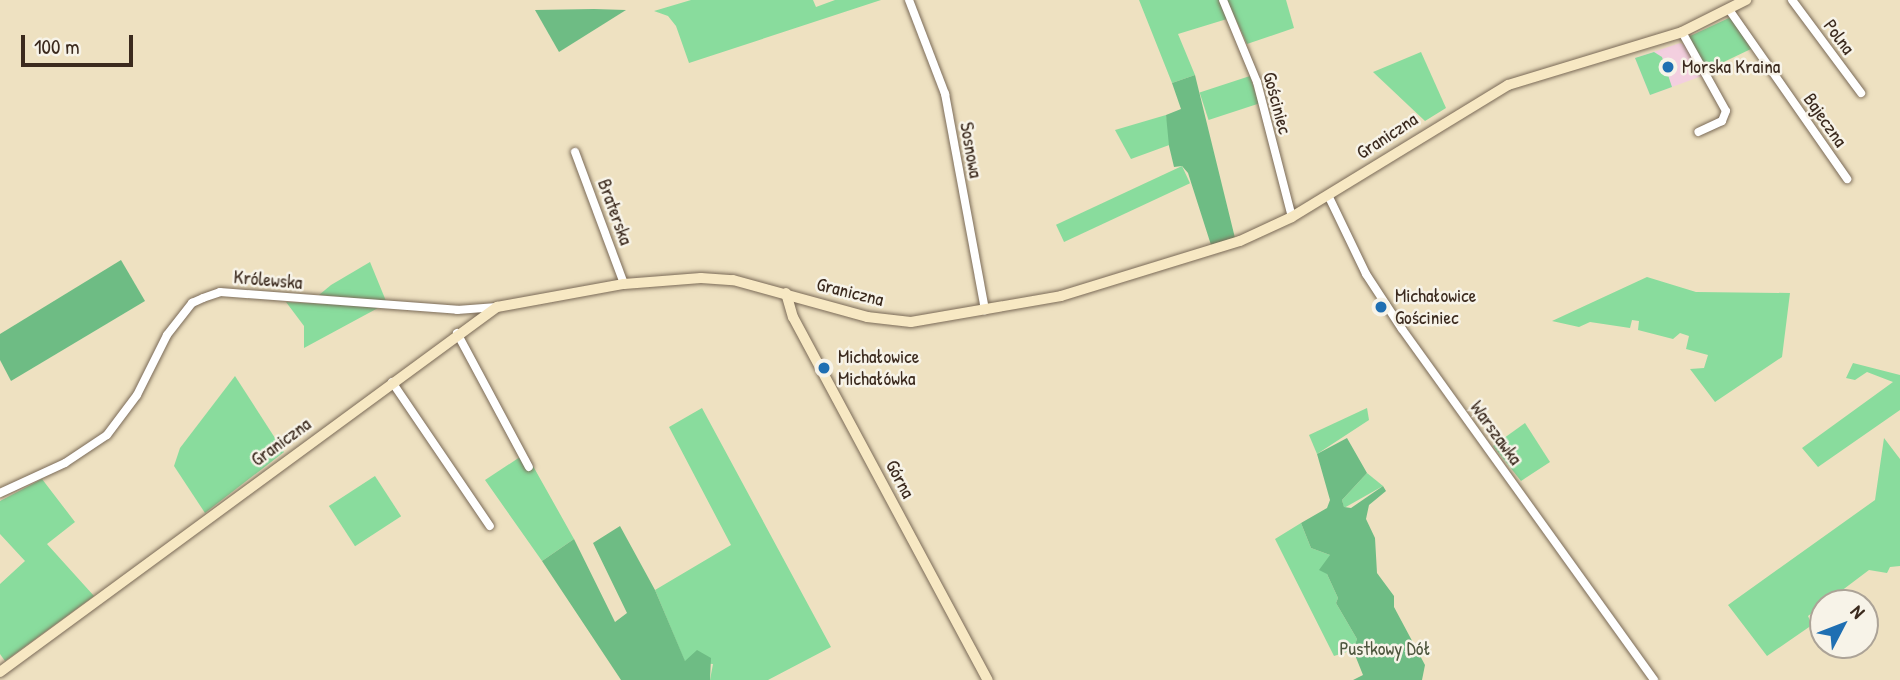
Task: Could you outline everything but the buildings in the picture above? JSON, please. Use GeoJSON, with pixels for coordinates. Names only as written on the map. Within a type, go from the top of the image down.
{"type":"FeatureCollection","features":[{"type":"Feature","properties":{"kind":"street","name":"Sosnowa"},"geometry":{"type":"LineString","coordinates":[[909,0],[945,94],[985,310]]}},
{"type":"Feature","properties":{"kind":"street","name":"Gościniec"},"geometry":{"type":"LineString","coordinates":[[1223,0],[1257,82],[1292,218]]}},
{"type":"Feature","properties":{"kind":"street","name":"Graniczna"},"geometry":{"type":"LineString","coordinates":[[0,672],[457,333],[497,307],[624,284],[733,280],[867,317],[911,322],[985,310],[1123,280],[1240,241],[1292,218],[1508,85],[1682,32],[1746,0]]}},
{"type":"Feature","properties":{"kind":"street","name":"Polna"},"geometry":{"type":"LineString","coordinates":[[1791,0],[1861,93]]}},
{"type":"Feature","properties":{"kind":"street","name":"Bajeczna"},"geometry":{"type":"LineString","coordinates":[[1730,10],[1847,179]]}},
{"type":"Feature","properties":{"kind":"street"},"geometry":{"type":"LineString","coordinates":[[1682,32],[1726,111],[1722,121],[1698,132]]}},
{"type":"Feature","properties":{"kind":"street","name":"Braterska"},"geometry":{"type":"LineString","coordinates":[[575,152],[624,284]]}},
{"type":"Feature","properties":{"kind":"street","name":"Warszawka"},"geometry":{"type":"LineString","coordinates":[[1328,195],[1366,274],[1402,329],[1654,680]]}},
{"type":"Feature","properties":{"kind":"street","name":"Królewska"},"geometry":{"type":"LineString","coordinates":[[0,493],[65,463],[107,435],[137,395],[167,334],[192,303],[203,298],[220,292],[457,310],[497,307]]}},
{"type":"Feature","properties":{"kind":"street","name":"Górna"},"geometry":{"type":"LineString","coordinates":[[786,293],[793,317],[988,680]]}},
{"type":"Feature","properties":{"kind":"street"},"geometry":{"type":"LineString","coordinates":[[457,333],[529,467]]}},
{"type":"Feature","properties":{"kind":"street"},"geometry":{"type":"LineString","coordinates":[[392,382],[490,526]]}},
{"type":"Feature","properties":{"kind":"shaded area","name":"Morska Kraina"},"geometry":{"type":"Polygon","coordinates":[[[1680,43],[1687,46],[1702,76],[1650,95],[1635,58],[1680,43]]]}},
{"type":"Feature","properties":{"kind":"green space"},"geometry":{"type":"Polygon","coordinates":[[[691,0],[813,0],[816,7],[835,0],[881,0],[689,63],[676,26],[668,16],[654,11],[691,0]]]}},
{"type":"Feature","properties":{"kind":"green space"},"geometry":{"type":"Polygon","coordinates":[[[1139,0],[1219,0],[1227,19],[1178,34],[1195,75],[1172,83],[1139,0]]]}},
{"type":"Feature","properties":{"kind":"green space"},"geometry":{"type":"Polygon","coordinates":[[[1227,0],[1286,0],[1294,28],[1247,44],[1227,0]]]}},
{"type":"Feature","properties":{"kind":"green space"},"geometry":{"type":"Polygon","coordinates":[[[535,10],[626,10],[559,52],[535,10]]]}},
{"type":"Feature","properties":{"kind":"green space"},"geometry":{"type":"Polygon","coordinates":[[[1731,17],[1753,48],[1707,70],[1688,37],[1731,17]]]}},
{"type":"Feature","properties":{"kind":"green space"},"geometry":{"type":"Polygon","coordinates":[[[1421,52],[1446,108],[1425,121],[1373,72],[1421,52]]]}},
{"type":"Feature","properties":{"kind":"green space"},"geometry":{"type":"Polygon","coordinates":[[[1654,52],[1662,57],[1672,87],[1650,95],[1635,58],[1654,52]]]}},
{"type":"Feature","properties":{"kind":"green space"},"geometry":{"type":"Polygon","coordinates":[[[1195,75],[1235,238],[1211,245],[1188,173],[1182,166],[1174,167],[1166,115],[1181,109],[1172,83],[1195,75]]]}},
{"type":"Feature","properties":{"kind":"green space"},"geometry":{"type":"Polygon","coordinates":[[[1250,76],[1259,104],[1209,120],[1200,92],[1250,76]]]}},
{"type":"Feature","properties":{"kind":"green space"},"geometry":{"type":"Polygon","coordinates":[[[1166,115],[1172,144],[1131,159],[1115,130],[1166,115]]]}},
{"type":"Feature","properties":{"kind":"green space"},"geometry":{"type":"Polygon","coordinates":[[[1182,166],[1190,183],[1064,242],[1056,225],[1182,166]]]}},
{"type":"Feature","properties":{"kind":"green space"},"geometry":{"type":"Polygon","coordinates":[[[121,260],[145,301],[11,381],[0,360],[0,334],[121,260]]]}},
{"type":"Feature","properties":{"kind":"green space"},"geometry":{"type":"Polygon","coordinates":[[[370,262],[386,301],[319,295],[331,285],[370,262]]]}},
{"type":"Feature","properties":{"kind":"green space"},"geometry":{"type":"Polygon","coordinates":[[[1647,277],[1696,292],[1790,293],[1782,357],[1715,402],[1690,369],[1704,368],[1708,355],[1686,349],[1689,336],[1680,333],[1673,339],[1638,330],[1639,321],[1632,320],[1630,328],[1590,322],[1579,327],[1552,321],[1647,277]]]}},
{"type":"Feature","properties":{"kind":"green space"},"geometry":{"type":"Polygon","coordinates":[[[286,302],[378,308],[304,348],[304,326],[286,302]]]}},
{"type":"Feature","properties":{"kind":"green space"},"geometry":{"type":"Polygon","coordinates":[[[1853,363],[1900,375],[1900,410],[1818,467],[1802,448],[1893,382],[1867,372],[1855,380],[1846,378],[1853,363]]]}},
{"type":"Feature","properties":{"kind":"green space"},"geometry":{"type":"Polygon","coordinates":[[[235,376],[284,452],[205,513],[174,466],[180,448],[235,376]]]}},
{"type":"Feature","properties":{"kind":"green space"},"geometry":{"type":"Polygon","coordinates":[[[702,408],[831,647],[768,680],[710,680],[713,664],[685,662],[655,590],[731,545],[669,427],[702,408]]]}},
{"type":"Feature","properties":{"kind":"green space"},"geometry":{"type":"Polygon","coordinates":[[[1367,408],[1369,420],[1317,454],[1309,435],[1367,408]]]}},
{"type":"Feature","properties":{"kind":"green space"},"geometry":{"type":"Polygon","coordinates":[[[1525,423],[1550,462],[1521,481],[1493,446],[1525,423]]]}},
{"type":"Feature","properties":{"kind":"green space","name":"Pustkowy Dół"},"geometry":{"type":"Polygon","coordinates":[[[1347,438],[1367,473],[1342,500],[1344,507],[1351,508],[1383,486],[1386,491],[1369,505],[1366,519],[1375,538],[1377,573],[1394,596],[1394,607],[1425,665],[1422,680],[1353,680],[1363,675],[1353,650],[1357,639],[1336,603],[1338,598],[1327,574],[1319,570],[1330,555],[1311,548],[1301,523],[1327,508],[1330,500],[1317,454],[1347,438]]]}},
{"type":"Feature","properties":{"kind":"green space"},"geometry":{"type":"Polygon","coordinates":[[[1884,438],[1900,459],[1900,566],[1890,567],[1887,573],[1869,570],[1844,589],[1809,589],[1809,627],[1767,656],[1728,605],[1875,500],[1884,438]]]}},
{"type":"Feature","properties":{"kind":"green space"},"geometry":{"type":"Polygon","coordinates":[[[520,457],[526,469],[533,466],[574,539],[542,561],[485,480],[520,457]]]}},
{"type":"Feature","properties":{"kind":"green space"},"geometry":{"type":"Polygon","coordinates":[[[1367,473],[1383,486],[1344,508],[1342,500],[1367,473]]]}},
{"type":"Feature","properties":{"kind":"green space"},"geometry":{"type":"Polygon","coordinates":[[[375,476],[401,516],[355,546],[329,506],[375,476]]]}},
{"type":"Feature","properties":{"kind":"green space"},"geometry":{"type":"Polygon","coordinates":[[[42,479],[75,522],[47,544],[94,596],[5,661],[0,654],[0,584],[25,561],[0,534],[0,501],[42,479]]]}},
{"type":"Feature","properties":{"kind":"green space"},"geometry":{"type":"Polygon","coordinates":[[[1301,523],[1311,548],[1330,555],[1327,574],[1338,598],[1336,603],[1357,639],[1353,650],[1334,656],[1275,539],[1301,523]]]}},
{"type":"Feature","properties":{"kind":"green space"},"geometry":{"type":"Polygon","coordinates":[[[620,526],[655,590],[685,661],[697,650],[711,658],[710,680],[621,680],[542,561],[574,539],[615,622],[627,613],[593,543],[620,526]]]}},
{"type":"Feature","properties":{"kind":"place","name":"Morska Kraina"},"geometry":{"type":"Point","coordinates":[1668,67]}},
{"type":"Feature","properties":{"kind":"place","name":"Michałowice Gościniec"},"geometry":{"type":"Point","coordinates":[1381,307]}},
{"type":"Feature","properties":{"kind":"place","name":"Michałowice Michałówka"},"geometry":{"type":"Point","coordinates":[824,368]}}]}
